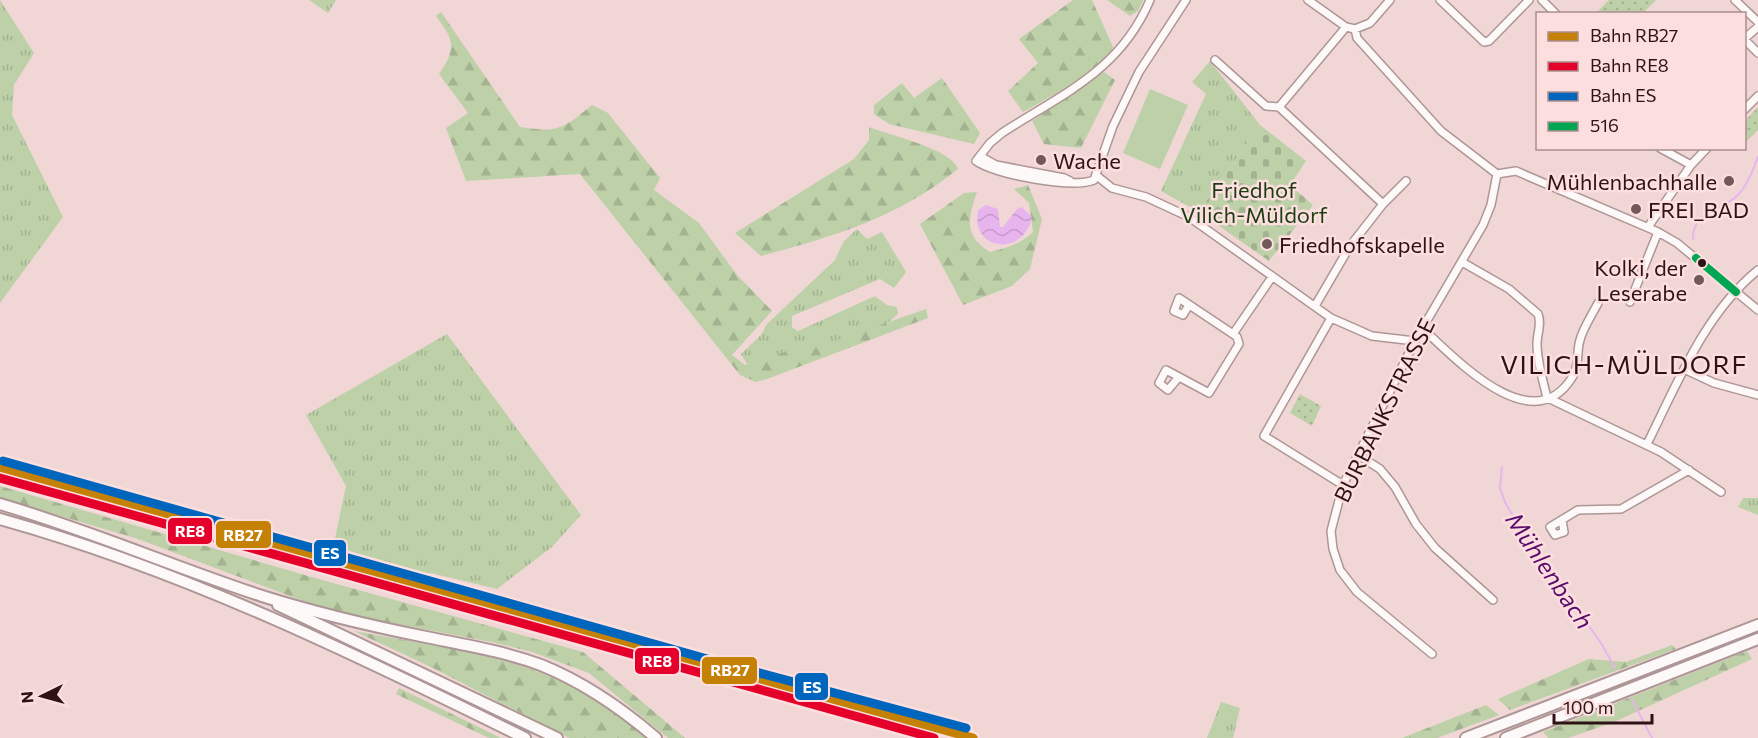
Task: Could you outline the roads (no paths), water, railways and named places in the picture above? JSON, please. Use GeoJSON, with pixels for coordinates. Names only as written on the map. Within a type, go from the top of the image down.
{"type":"FeatureCollection","features":[{"type":"Feature","properties":{"kind":"highway"},"geometry":{"type":"LineString","coordinates":[[0,504],[89,533],[263,596],[376,627],[493,650],[527,660],[591,690],[656,738]]}},
{"type":"Feature","properties":{"kind":"highway"},"geometry":{"type":"LineString","coordinates":[[0,519],[134,562],[204,589],[374,663],[525,738]]}},
{"type":"Feature","properties":{"kind":"highway"},"geometry":{"type":"LineString","coordinates":[[263,596],[557,738]]}},
{"type":"Feature","properties":{"kind":"highway"},"geometry":{"type":"LineString","coordinates":[[1466,738],[1758,625]]}},
{"type":"Feature","properties":{"kind":"highway"},"geometry":{"type":"LineString","coordinates":[[1506,738],[1758,639]]}},
{"type":"Feature","properties":{"kind":"street"},"geometry":{"type":"LineString","coordinates":[[1150,0],[1134,32],[1108,63],[1090,79],[1002,134],[978,159],[1064,183],[1090,182],[1097,176],[1113,126],[1139,72],[1186,0]]}},
{"type":"Feature","properties":{"kind":"street"},"geometry":{"type":"LineString","coordinates":[[1308,0],[1346,27],[1355,29],[1370,23],[1390,0]]}},
{"type":"Feature","properties":{"kind":"street"},"geometry":{"type":"LineString","coordinates":[[1440,0],[1484,42],[1489,41],[1528,0]]}},
{"type":"Feature","properties":{"kind":"street"},"geometry":{"type":"LineString","coordinates":[[1542,0],[1554,12]]}},
{"type":"Feature","properties":{"kind":"street"},"geometry":{"type":"LineString","coordinates":[[1735,0],[1743,11]]}},
{"type":"Feature","properties":{"kind":"street"},"geometry":{"type":"LineString","coordinates":[[1279,107],[1346,27]]}},
{"type":"Feature","properties":{"kind":"street"},"geometry":{"type":"LineString","coordinates":[[1746,39],[1758,27]]}},
{"type":"Feature","properties":{"kind":"street"},"geometry":{"type":"LineString","coordinates":[[1355,29],[1357,38],[1441,131],[1497,174],[1516,171],[1658,232],[1677,243],[1758,310]]}},
{"type":"Feature","properties":{"kind":"street"},"geometry":{"type":"LineString","coordinates":[[1746,41],[1758,53]]}},
{"type":"Feature","properties":{"kind":"street"},"geometry":{"type":"LineString","coordinates":[[1215,60],[1266,106],[1279,107],[1383,204]]}},
{"type":"Feature","properties":{"kind":"street"},"geometry":{"type":"LineString","coordinates":[[1746,108],[1758,96]]}},
{"type":"Feature","properties":{"kind":"street"},"geometry":{"type":"LineString","coordinates":[[1664,150],[1691,165]]}},
{"type":"Feature","properties":{"kind":"street"},"geometry":{"type":"LineString","coordinates":[[1648,227],[1691,165],[1705,150]]}},
{"type":"Feature","properties":{"kind":"street","name":"BURBANKSTRASSE"},"geometry":{"type":"LineString","coordinates":[[1432,654],[1357,592],[1340,570],[1333,549],[1331,531],[1343,485],[1415,341],[1484,225],[1491,205],[1497,174]]}},
{"type":"Feature","properties":{"kind":"street"},"geometry":{"type":"LineString","coordinates":[[1097,176],[1112,189],[1146,197],[1189,217],[1331,318],[1372,336],[1415,341]]}},
{"type":"Feature","properties":{"kind":"street"},"geometry":{"type":"LineString","coordinates":[[1316,306],[1350,246],[1383,204],[1406,181]]}},
{"type":"Feature","properties":{"kind":"street"},"geometry":{"type":"LineString","coordinates":[[1630,303],[1658,232]]}},
{"type":"Feature","properties":{"kind":"street"},"geometry":{"type":"LineString","coordinates":[[1462,262],[1509,289],[1538,314],[1541,321],[1537,341],[1538,356],[1547,398]]}},
{"type":"Feature","properties":{"kind":"street"},"geometry":{"type":"LineString","coordinates":[[1647,444],[1701,339],[1740,285],[1758,270]]}},
{"type":"Feature","properties":{"kind":"street"},"geometry":{"type":"LineString","coordinates":[[1233,334],[1272,277]]}},
{"type":"Feature","properties":{"kind":"street"},"geometry":{"type":"LineString","coordinates":[[1422,328],[1478,378],[1508,398],[1533,400],[1547,398],[1572,378],[1578,363],[1580,340],[1598,303]]}},
{"type":"Feature","properties":{"kind":"street"},"geometry":{"type":"LineString","coordinates":[[1178,378],[1209,393],[1239,344],[1237,337],[1190,305]]}},
{"type":"Feature","properties":{"kind":"street"},"geometry":{"type":"LineString","coordinates":[[1331,318],[1264,436],[1343,485]]}},
{"type":"Feature","properties":{"kind":"street"},"geometry":{"type":"LineString","coordinates":[[1684,369],[1714,383],[1758,395]]}},
{"type":"Feature","properties":{"kind":"street"},"geometry":{"type":"LineString","coordinates":[[1547,398],[1647,444],[1721,492]]}},
{"type":"Feature","properties":{"kind":"street"},"geometry":{"type":"LineString","coordinates":[[1358,455],[1380,469],[1395,487],[1416,524],[1435,548],[1493,600]]}},
{"type":"Feature","properties":{"kind":"street"},"geometry":{"type":"LineString","coordinates":[[1562,519],[1578,510],[1621,509],[1689,470]]}},
{"type":"Feature","properties":{"kind":"water"},"geometry":{"type":"Polygon","coordinates":[[[986,205],[998,209],[1000,227],[1003,227],[1017,209],[1022,207],[1032,217],[1027,230],[1019,239],[1009,243],[999,244],[989,241],[982,234],[978,224],[978,210],[986,205]]]}},
{"type":"Feature","properties":{"kind":"waterway","name":"Mühlenbach"},"geometry":{"type":"LineString","coordinates":[[1693,239],[1694,230],[1702,217],[1731,201],[1742,191],[1758,157]]}},
{"type":"Feature","properties":{"kind":"waterway","name":"Mühlenbach"},"geometry":{"type":"LineString","coordinates":[[1502,467],[1500,488],[1505,502],[1521,530],[1601,643],[1615,668]]}},
{"type":"Feature","properties":{"kind":"waterway"},"geometry":{"type":"LineString","coordinates":[[1632,700],[1652,738]]}},
{"type":"Feature","properties":{"kind":"rail line","name":"ES"},"geometry":{"type":"LineString","coordinates":[[3,461],[718,662],[966,728]]}},
{"type":"Feature","properties":{"kind":"rail line","name":"RB27"},"geometry":{"type":"LineString","coordinates":[[0,467],[973,738]]}},
{"type":"Feature","properties":{"kind":"rail line","name":"RE8"},"geometry":{"type":"LineString","coordinates":[[0,478],[934,738]]}},
{"type":"Feature","properties":{"kind":"place","name":"Wache"},"geometry":{"type":"Point","coordinates":[1041,160]}},
{"type":"Feature","properties":{"kind":"place","name":"Mühlenbachhalle"},"geometry":{"type":"Point","coordinates":[1729,181]}},
{"type":"Feature","properties":{"kind":"place","name":"FREI_BAD"},"geometry":{"type":"Point","coordinates":[1636,209]}},
{"type":"Feature","properties":{"kind":"place","name":"Friedhofskapelle"},"geometry":{"type":"Point","coordinates":[1267,244]}},
{"type":"Feature","properties":{"kind":"place","name":"Kolki, der Leserabe"},"geometry":{"type":"Point","coordinates":[1699,280]}},
{"type":"Feature","properties":{"kind":"district","name":"VILICH-MÜLDORF"},"geometry":{"type":"Point","coordinates":[1624,363]}},
{"type":"Feature","properties":{"kind":"park label","name":"Friedhof Vilich-Müldorf"},"geometry":{"type":"Point","coordinates":[1254,202]}}]}
